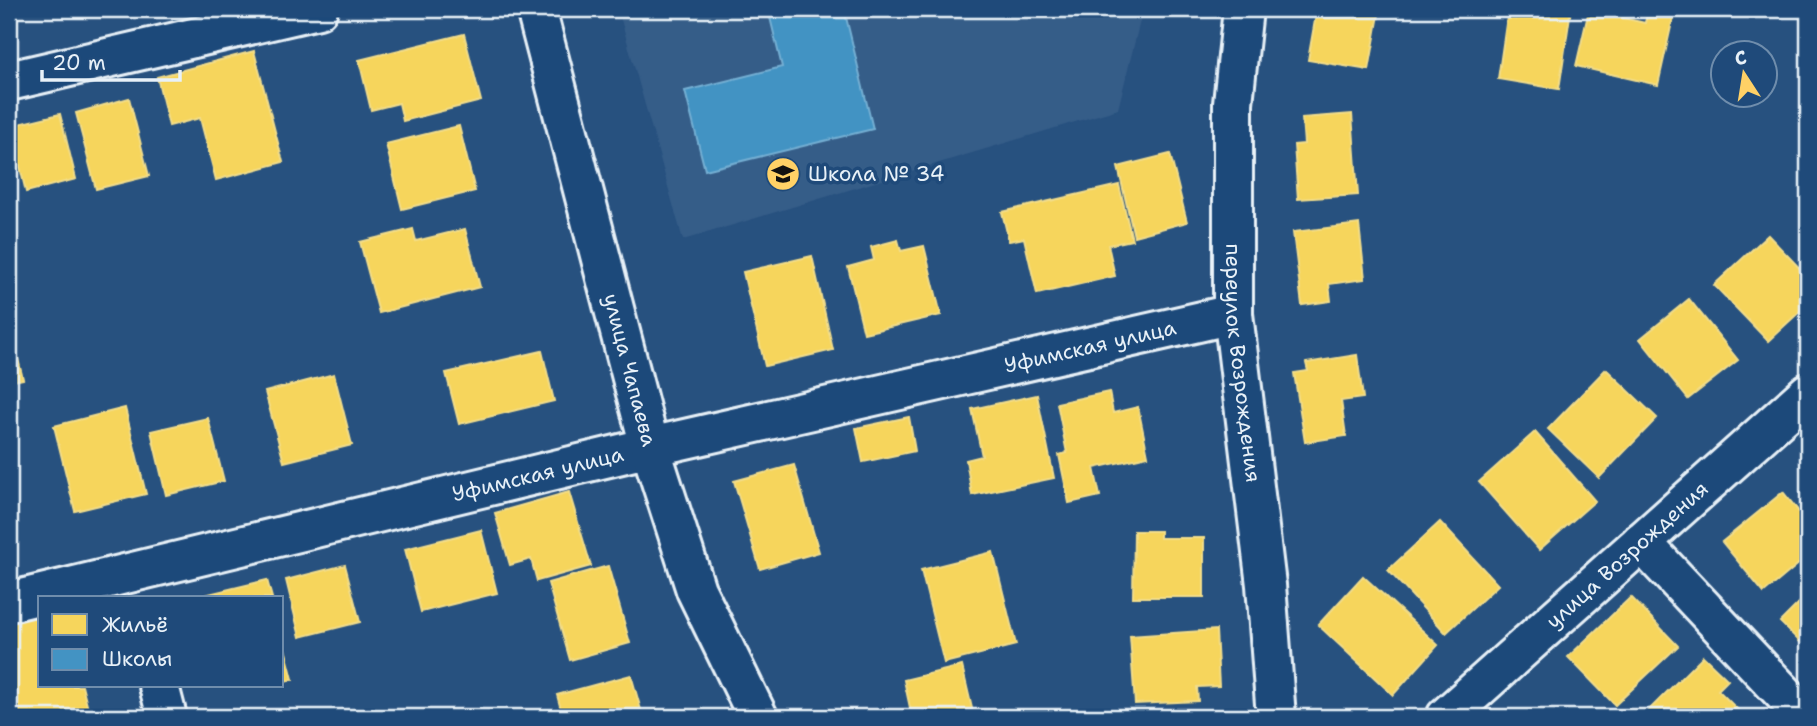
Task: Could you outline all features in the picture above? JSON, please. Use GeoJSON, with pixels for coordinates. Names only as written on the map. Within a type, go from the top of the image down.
{"type":"FeatureCollection","features":[{"type":"Feature","properties":{"kind":"street"},"geometry":{"type":"LineString","coordinates":[[9,81],[318,9]]}},
{"type":"Feature","properties":{"kind":"street","name":"улица Чапаева"},"geometry":{"type":"LineString","coordinates":[[536,9],[649,447],[696,590],[758,717]]}},
{"type":"Feature","properties":{"kind":"street","name":"переулок Возрождения"},"geometry":{"type":"LineString","coordinates":[[1243,9],[1233,103],[1233,314],[1266,585],[1276,717]]}},
{"type":"Feature","properties":{"kind":"street","name":"Уфимская улица"},"geometry":{"type":"LineString","coordinates":[[56,596],[134,586],[649,447],[1233,314]]}},
{"type":"Feature","properties":{"kind":"street","name":"улица Возрождения"},"geometry":{"type":"LineString","coordinates":[[1446,717],[1808,393]]}},
{"type":"Feature","properties":{"kind":"street"},"geometry":{"type":"LineString","coordinates":[[1641,542],[1806,717]]}},
{"type":"Feature","properties":{"kind":"street","name":"Уфимская улица"},"geometry":{"type":"LineString","coordinates":[[9,602],[38,598]]}},
{"type":"Feature","properties":{"kind":"street"},"geometry":{"type":"LineString","coordinates":[[160,688],[167,717]]}},
{"type":"Feature","properties":{"kind":"shaded area","name":"Школа № 34"},"geometry":{"type":"Polygon","coordinates":[[[618,9],[1143,9],[1118,109],[683,240],[618,9]]]}},
{"type":"Feature","properties":{"kind":"building: Жильё"},"geometry":{"type":"Polygon","coordinates":[[[1317,9],[1380,9],[1369,70],[1308,60],[1317,9]]]}},
{"type":"Feature","properties":{"kind":"building: Жильё"},"geometry":{"type":"Polygon","coordinates":[[[1517,9],[1571,9],[1559,89],[1498,79],[1507,17],[1515,19],[1517,9]]]}},
{"type":"Feature","properties":{"kind":"building: Жильё"},"geometry":{"type":"Polygon","coordinates":[[[1648,9],[1674,13],[1658,85],[1576,66],[1589,10],[1645,23],[1648,9]]]}},
{"type":"Feature","properties":{"kind":"building: Жильё"},"geometry":{"type":"Polygon","coordinates":[[[464,34],[481,101],[403,121],[399,103],[371,110],[359,60],[464,34]]]}},
{"type":"Feature","properties":{"kind":"building: Жильё"},"geometry":{"type":"Polygon","coordinates":[[[254,51],[283,162],[216,180],[200,118],[169,126],[157,77],[254,51]]]}},
{"type":"Feature","properties":{"kind":"building: Жильё"},"geometry":{"type":"Polygon","coordinates":[[[129,98],[149,176],[96,189],[76,113],[129,98]]]}},
{"type":"Feature","properties":{"kind":"building: Жильё"},"geometry":{"type":"Polygon","coordinates":[[[60,114],[76,179],[26,192],[10,126],[60,114]]]}},
{"type":"Feature","properties":{"kind":"building: Жильё"},"geometry":{"type":"Polygon","coordinates":[[[1352,114],[1358,195],[1298,199],[1294,145],[1304,144],[1302,118],[1352,114]]]}},
{"type":"Feature","properties":{"kind":"building: Жильё"},"geometry":{"type":"Polygon","coordinates":[[[459,126],[475,191],[402,209],[386,144],[459,126]]]}},
{"type":"Feature","properties":{"kind":"building: Жильё"},"geometry":{"type":"Polygon","coordinates":[[[1170,154],[1187,222],[1134,236],[1118,167],[1170,154]]]}},
{"type":"Feature","properties":{"kind":"building: Жильё"},"geometry":{"type":"Polygon","coordinates":[[[1119,185],[1132,240],[1108,245],[1115,276],[1037,294],[1024,238],[1009,241],[1002,212],[1119,185]]]}},
{"type":"Feature","properties":{"kind":"building: Жильё"},"geometry":{"type":"Polygon","coordinates":[[[1359,224],[1365,279],[1329,284],[1331,301],[1302,305],[1293,232],[1359,224]]]}},
{"type":"Feature","properties":{"kind":"building: Жильё"},"geometry":{"type":"Polygon","coordinates":[[[413,229],[416,241],[465,229],[480,287],[379,313],[360,242],[413,229]]]}},
{"type":"Feature","properties":{"kind":"building: Жильё"},"geometry":{"type":"Polygon","coordinates":[[[1768,235],[1808,277],[1808,304],[1768,341],[1714,285],[1768,235]]]}},
{"type":"Feature","properties":{"kind":"building: Жильё"},"geometry":{"type":"Polygon","coordinates":[[[898,240],[901,251],[924,246],[941,315],[864,333],[848,267],[874,260],[871,247],[898,240]]]}},
{"type":"Feature","properties":{"kind":"building: Жильё"},"geometry":{"type":"Polygon","coordinates":[[[812,256],[833,350],[765,366],[743,272],[812,256]]]}},
{"type":"Feature","properties":{"kind":"building: Жильё"},"geometry":{"type":"Polygon","coordinates":[[[1689,299],[1738,360],[1688,399],[1640,339],[1689,299]]]}},
{"type":"Feature","properties":{"kind":"building: Жильё"},"geometry":{"type":"Polygon","coordinates":[[[12,335],[23,379],[9,382],[9,336],[12,335]]]}},
{"type":"Feature","properties":{"kind":"building: Жильё"},"geometry":{"type":"Polygon","coordinates":[[[542,351],[554,401],[459,424],[446,373],[542,351]]]}},
{"type":"Feature","properties":{"kind":"building: Жильё"},"geometry":{"type":"Polygon","coordinates":[[[1357,355],[1363,398],[1341,401],[1346,436],[1305,442],[1294,373],[1308,371],[1306,363],[1357,355]]]}},
{"type":"Feature","properties":{"kind":"building: Жильё"},"geometry":{"type":"Polygon","coordinates":[[[1606,369],[1657,418],[1599,478],[1548,429],[1606,369]]]}},
{"type":"Feature","properties":{"kind":"building: Жильё"},"geometry":{"type":"Polygon","coordinates":[[[334,374],[352,445],[284,462],[265,392],[334,374]]]}},
{"type":"Feature","properties":{"kind":"building: Жильё"},"geometry":{"type":"Polygon","coordinates":[[[1109,392],[1113,413],[1138,407],[1148,456],[1094,468],[1100,496],[1069,503],[1059,455],[1067,453],[1057,403],[1109,392]]]}},
{"type":"Feature","properties":{"kind":"building: Жильё"},"geometry":{"type":"Polygon","coordinates":[[[1037,395],[1054,478],[972,495],[966,460],[982,456],[972,409],[1037,395]]]}},
{"type":"Feature","properties":{"kind":"building: Жильё"},"geometry":{"type":"Polygon","coordinates":[[[125,408],[146,494],[75,511],[54,426],[125,408]]]}},
{"type":"Feature","properties":{"kind":"building: Жильё"},"geometry":{"type":"Polygon","coordinates":[[[909,417],[915,451],[863,462],[856,428],[909,417]]]}},
{"type":"Feature","properties":{"kind":"building: Жильё"},"geometry":{"type":"Polygon","coordinates":[[[208,418],[224,481],[166,495],[151,431],[208,418]]]}},
{"type":"Feature","properties":{"kind":"building: Жильё"},"geometry":{"type":"Polygon","coordinates":[[[1535,432],[1595,501],[1539,550],[1479,482],[1535,432]]]}},
{"type":"Feature","properties":{"kind":"building: Жильё"},"geometry":{"type":"Polygon","coordinates":[[[794,465],[819,552],[760,569],[734,481],[794,465]]]}},
{"type":"Feature","properties":{"kind":"building: Жильё"},"geometry":{"type":"Polygon","coordinates":[[[569,492],[591,566],[537,581],[531,559],[510,565],[495,513],[569,492]]]}},
{"type":"Feature","properties":{"kind":"building: Жильё"},"geometry":{"type":"Polygon","coordinates":[[[1783,492],[1808,523],[1808,556],[1764,593],[1722,542],[1783,492]]]}},
{"type":"Feature","properties":{"kind":"building: Жильё"},"geometry":{"type":"Polygon","coordinates":[[[1440,522],[1498,585],[1446,633],[1388,570],[1440,522]]]}},
{"type":"Feature","properties":{"kind":"building: Жильё"},"geometry":{"type":"Polygon","coordinates":[[[481,530],[497,593],[421,612],[405,549],[481,530]]]}},
{"type":"Feature","properties":{"kind":"building: Жильё"},"geometry":{"type":"Polygon","coordinates":[[[1134,531],[1160,531],[1160,538],[1204,538],[1204,597],[1133,597],[1134,531]]]}},
{"type":"Feature","properties":{"kind":"building: Жильё"},"geometry":{"type":"Polygon","coordinates":[[[993,552],[1016,645],[944,663],[921,570],[993,552]]]}},
{"type":"Feature","properties":{"kind":"building: Жильё"},"geometry":{"type":"Polygon","coordinates":[[[345,565],[360,622],[300,637],[286,580],[345,565]]]}},
{"type":"Feature","properties":{"kind":"building: Жильё"},"geometry":{"type":"Polygon","coordinates":[[[608,566],[630,643],[570,660],[548,583],[608,566]]]}},
{"type":"Feature","properties":{"kind":"building: Жильё"},"geometry":{"type":"Polygon","coordinates":[[[1363,576],[1438,645],[1393,695],[1318,625],[1363,576]]]}},
{"type":"Feature","properties":{"kind":"building: Жильё"},"geometry":{"type":"Polygon","coordinates":[[[267,580],[271,596],[200,596],[267,580]]]}},
{"type":"Feature","properties":{"kind":"building: Жильё"},"geometry":{"type":"Polygon","coordinates":[[[1808,594],[1808,635],[1800,642],[1780,622],[1808,594]]]}},
{"type":"Feature","properties":{"kind":"building: Жильё"},"geometry":{"type":"Polygon","coordinates":[[[1631,597],[1678,646],[1615,705],[1568,657],[1631,597]]]}},
{"type":"Feature","properties":{"kind":"building: Жильё"},"geometry":{"type":"Polygon","coordinates":[[[38,612],[38,688],[83,688],[90,717],[20,717],[9,674],[9,620],[38,612]]]}},
{"type":"Feature","properties":{"kind":"building: Жильё"},"geometry":{"type":"Polygon","coordinates":[[[1216,630],[1219,686],[1197,687],[1198,701],[1135,704],[1130,636],[1216,630]]]}},
{"type":"Feature","properties":{"kind":"building: Жильё"},"geometry":{"type":"Polygon","coordinates":[[[284,645],[293,679],[284,681],[284,645]]]}},
{"type":"Feature","properties":{"kind":"building: Жильё"},"geometry":{"type":"Polygon","coordinates":[[[1703,656],[1728,680],[1718,690],[1745,717],[1642,717],[1703,656]]]}},
{"type":"Feature","properties":{"kind":"building: Жильё"},"geometry":{"type":"Polygon","coordinates":[[[962,666],[974,717],[912,717],[904,680],[962,666]]]}},
{"type":"Feature","properties":{"kind":"building: Жильё"},"geometry":{"type":"Polygon","coordinates":[[[631,675],[643,717],[563,717],[557,695],[631,675]]]}},
{"type":"Feature","properties":{"kind":"building: Школы"},"geometry":{"type":"Polygon","coordinates":[[[768,9],[844,9],[873,129],[705,170],[685,91],[782,67],[768,9]]]}},
{"type":"Feature","properties":{"kind":"place","name":"Школа № 34"},"geometry":{"type":"Point","coordinates":[783,174]}}]}
